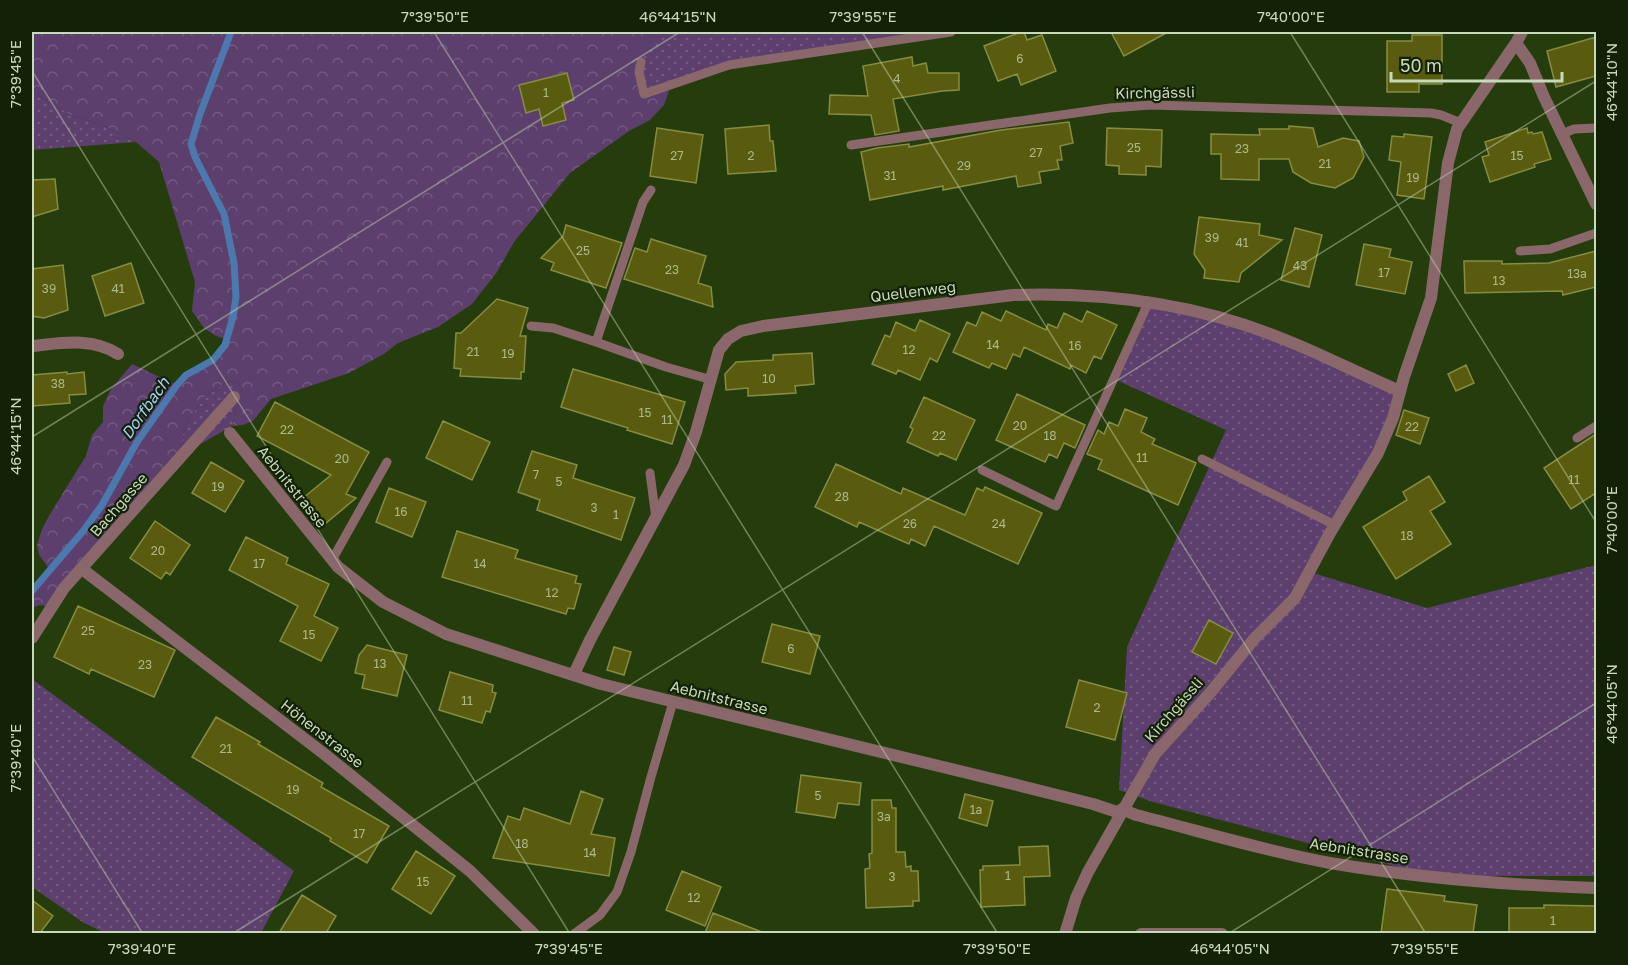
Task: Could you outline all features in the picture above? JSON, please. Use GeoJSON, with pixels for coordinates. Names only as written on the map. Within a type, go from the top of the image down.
{"type":"FeatureCollection","features":[{"type":"Feature","properties":{"kind":"street","name":"Kirchgässli"},"geometry":{"type":"LineString","coordinates":[[1065,933],[1084,880],[1155,754],[1262,630],[1295,598],[1378,453],[1393,418],[1431,298],[1448,163],[1461,123],[1519,37]]}},
{"type":"Feature","properties":{"kind":"street"},"geometry":{"type":"LineString","coordinates":[[1519,37],[1596,204]]}},
{"type":"Feature","properties":{"kind":"street","name":"Quellenweg"},"geometry":{"type":"LineString","coordinates":[[574,674],[684,465],[712,380],[717,356],[728,339],[741,330],[1013,295],[1075,294],[1191,309],[1268,333],[1400,392]]}},
{"type":"Feature","properties":{"kind":"street"},"geometry":{"type":"LineString","coordinates":[[32,346],[90,343],[109,348],[118,354]]}},
{"type":"Feature","properties":{"kind":"street","name":"Bachgasse"},"geometry":{"type":"LineString","coordinates":[[32,638],[64,588],[234,397]]}},
{"type":"Feature","properties":{"kind":"street","name":"Aebnitstrasse"},"geometry":{"type":"LineString","coordinates":[[230,433],[332,560],[357,583],[383,602],[446,634],[601,684],[1017,785],[1282,853],[1331,863],[1431,877],[1596,888]]}},
{"type":"Feature","properties":{"kind":"street","name":"Höhenstrasse"},"geometry":{"type":"LineString","coordinates":[[82,568],[305,739],[454,858],[534,933]]}},
{"type":"Feature","properties":{"kind":"street"},"geometry":{"type":"LineString","coordinates":[[1142,933],[1222,933]]}},
{"type":"Feature","properties":{"kind":"lane"},"geometry":{"type":"LineString","coordinates":[[641,62],[639,72],[644,94],[729,65],[951,32]]}},
{"type":"Feature","properties":{"kind":"lane","name":"Kirchgässli"},"geometry":{"type":"LineString","coordinates":[[851,145],[1110,108],[1150,105],[1431,113],[1461,123]]}},
{"type":"Feature","properties":{"kind":"lane"},"geometry":{"type":"LineString","coordinates":[[1562,134],[1574,129],[1596,128]]}},
{"type":"Feature","properties":{"kind":"lane"},"geometry":{"type":"LineString","coordinates":[[596,342],[644,202],[651,190]]}},
{"type":"Feature","properties":{"kind":"lane"},"geometry":{"type":"LineString","coordinates":[[1520,250],[1550,249],[1596,233]]}},
{"type":"Feature","properties":{"kind":"lane"},"geometry":{"type":"LineString","coordinates":[[982,470],[1056,506],[1149,302]]}},
{"type":"Feature","properties":{"kind":"lane"},"geometry":{"type":"LineString","coordinates":[[531,326],[553,328],[666,367],[712,380]]}},
{"type":"Feature","properties":{"kind":"lane"},"geometry":{"type":"LineString","coordinates":[[1577,438],[1596,426]]}},
{"type":"Feature","properties":{"kind":"lane"},"geometry":{"type":"LineString","coordinates":[[1202,459],[1335,525]]}},
{"type":"Feature","properties":{"kind":"lane","name":"Aebnitstrasse"},"geometry":{"type":"LineString","coordinates":[[332,560],[387,462]]}},
{"type":"Feature","properties":{"kind":"lane"},"geometry":{"type":"LineString","coordinates":[[650,473],[656,519]]}},
{"type":"Feature","properties":{"kind":"lane"},"geometry":{"type":"LineString","coordinates":[[574,933],[590,923],[609,904],[623,878],[673,702]]}},
{"type":"Feature","properties":{"kind":"lane"},"geometry":{"type":"LineString","coordinates":[[585,933],[590,923]]}},
{"type":"Feature","properties":{"kind":"green space"},"geometry":{"type":"Polygon","coordinates":[[[32,32],[655,32],[641,62],[644,93],[671,85],[664,105],[650,120],[629,131],[570,173],[514,242],[497,272],[472,304],[438,327],[398,343],[384,354],[349,373],[271,399],[253,421],[243,425],[232,426],[236,409],[234,397],[243,389],[237,383],[229,381],[205,396],[190,418],[183,434],[185,453],[50,607],[40,605],[32,608],[32,591],[50,570],[39,555],[37,545],[42,529],[86,456],[92,435],[103,422],[103,406],[111,389],[132,364],[177,385],[212,360],[223,347],[226,339],[204,328],[192,311],[195,282],[159,162],[136,142],[103,125],[71,115],[32,91],[32,32]]]}},
{"type":"Feature","properties":{"kind":"green space"},"geometry":{"type":"Polygon","coordinates":[[[655,32],[931,32],[729,65],[644,94],[641,62],[655,32]]]}},
{"type":"Feature","properties":{"kind":"green space"},"geometry":{"type":"Polygon","coordinates":[[[32,91],[71,115],[103,125],[136,142],[32,150],[32,91]]]}},
{"type":"Feature","properties":{"kind":"green space"},"geometry":{"type":"Polygon","coordinates":[[[1149,301],[1248,326],[1400,391],[1393,418],[1310,572],[1427,608],[1596,565],[1596,876],[1432,876],[1153,802],[1119,790],[1127,647],[1226,430],[1114,379],[1149,301]]]}},
{"type":"Feature","properties":{"kind":"green space"},"geometry":{"type":"Polygon","coordinates":[[[229,381],[237,383],[243,389],[234,397],[236,409],[232,426],[185,453],[183,434],[190,418],[205,396],[229,381]]]}},
{"type":"Feature","properties":{"kind":"green space"},"geometry":{"type":"Polygon","coordinates":[[[32,679],[294,871],[261,933],[105,933],[84,923],[32,887],[32,679]]]}},
{"type":"Feature","properties":{"kind":"building"},"geometry":{"type":"Polygon","coordinates":[[[1024,32],[1027,40],[1042,35],[1056,71],[1021,85],[1017,74],[998,81],[984,46],[1024,32]]]}},
{"type":"Feature","properties":{"kind":"building"},"geometry":{"type":"Polygon","coordinates":[[[1111,32],[1168,32],[1124,56],[1111,32]]]}},
{"type":"Feature","properties":{"kind":"building"},"geometry":{"type":"Polygon","coordinates":[[[1412,35],[1442,35],[1442,84],[1419,84],[1419,92],[1387,92],[1387,41],[1412,41],[1412,35]]]}},
{"type":"Feature","properties":{"kind":"building"},"geometry":{"type":"Polygon","coordinates":[[[1596,37],[1596,76],[1556,87],[1547,51],[1596,37]]]}},
{"type":"Feature","properties":{"kind":"building"},"geometry":{"type":"Polygon","coordinates":[[[912,57],[913,66],[926,63],[928,73],[959,73],[959,90],[893,99],[899,131],[875,135],[871,115],[829,114],[830,95],[868,96],[863,66],[912,57]]]}},
{"type":"Feature","properties":{"kind":"building"},"geometry":{"type":"Polygon","coordinates":[[[567,73],[574,100],[562,103],[566,120],[543,126],[539,109],[526,113],[519,85],[567,73]]]}},
{"type":"Feature","properties":{"kind":"building"},"geometry":{"type":"Polygon","coordinates":[[[1069,122],[1073,143],[1060,146],[1062,160],[1057,160],[1059,169],[1039,172],[1041,183],[1018,187],[1016,176],[943,190],[943,186],[870,200],[861,152],[909,144],[909,147],[1001,130],[1069,122]]]}},
{"type":"Feature","properties":{"kind":"building"},"geometry":{"type":"Polygon","coordinates":[[[769,125],[776,171],[728,174],[725,129],[769,125]]]}},
{"type":"Feature","properties":{"kind":"building"},"geometry":{"type":"Polygon","coordinates":[[[1289,126],[1313,128],[1318,147],[1343,138],[1359,141],[1364,157],[1353,178],[1335,188],[1311,183],[1293,172],[1289,159],[1259,159],[1259,180],[1221,179],[1221,154],[1211,154],[1211,134],[1260,135],[1259,129],[1289,129],[1289,126]]]}},
{"type":"Feature","properties":{"kind":"building"},"geometry":{"type":"Polygon","coordinates":[[[657,128],[703,135],[696,183],[650,176],[657,128]]]}},
{"type":"Feature","properties":{"kind":"building"},"geometry":{"type":"Polygon","coordinates":[[[1107,128],[1162,130],[1161,167],[1146,166],[1146,175],[1119,174],[1119,166],[1106,165],[1107,128]]]}},
{"type":"Feature","properties":{"kind":"building"},"geometry":{"type":"Polygon","coordinates":[[[1527,128],[1528,133],[1542,132],[1551,159],[1534,164],[1535,167],[1490,182],[1482,157],[1489,155],[1485,142],[1527,128]]]}},
{"type":"Feature","properties":{"kind":"building"},"geometry":{"type":"Polygon","coordinates":[[[1404,134],[1432,137],[1424,199],[1397,195],[1401,162],[1389,160],[1392,136],[1404,137],[1404,134]]]}},
{"type":"Feature","properties":{"kind":"building"},"geometry":{"type":"Polygon","coordinates":[[[55,179],[58,209],[32,217],[32,180],[55,179]]]}},
{"type":"Feature","properties":{"kind":"building"},"geometry":{"type":"Polygon","coordinates":[[[1199,217],[1260,224],[1259,235],[1282,240],[1241,273],[1239,282],[1204,278],[1205,270],[1194,254],[1199,217]]]}},
{"type":"Feature","properties":{"kind":"building"},"geometry":{"type":"Polygon","coordinates":[[[566,225],[622,243],[606,288],[551,270],[554,263],[541,258],[563,236],[566,225]]]}},
{"type":"Feature","properties":{"kind":"building"},"geometry":{"type":"Polygon","coordinates":[[[1295,228],[1322,235],[1309,287],[1281,280],[1295,228]]]}},
{"type":"Feature","properties":{"kind":"building"},"geometry":{"type":"Polygon","coordinates":[[[651,239],[706,256],[698,283],[711,287],[713,307],[624,279],[635,248],[647,252],[651,239]]]}},
{"type":"Feature","properties":{"kind":"building"},"geometry":{"type":"Polygon","coordinates":[[[1364,244],[1391,249],[1389,257],[1412,262],[1405,294],[1356,285],[1364,244]]]}},
{"type":"Feature","properties":{"kind":"building"},"geometry":{"type":"Polygon","coordinates":[[[1596,251],[1596,287],[1563,295],[1562,291],[1465,293],[1464,261],[1502,261],[1502,264],[1549,263],[1596,251]]]}},
{"type":"Feature","properties":{"kind":"building"},"geometry":{"type":"Polygon","coordinates":[[[131,263],[144,303],[105,316],[92,276],[131,263]]]}},
{"type":"Feature","properties":{"kind":"building"},"geometry":{"type":"Polygon","coordinates":[[[63,265],[68,310],[44,318],[32,316],[32,269],[63,265]]]}},
{"type":"Feature","properties":{"kind":"building"},"geometry":{"type":"Polygon","coordinates":[[[497,299],[528,308],[520,336],[526,336],[524,372],[521,372],[521,379],[460,376],[461,369],[454,368],[456,333],[461,333],[497,299]]]}},
{"type":"Feature","properties":{"kind":"building"},"geometry":{"type":"Polygon","coordinates":[[[1006,311],[1046,330],[1048,324],[1057,328],[1064,313],[1082,322],[1087,311],[1117,325],[1101,359],[1094,356],[1086,373],[1071,365],[1070,369],[1024,347],[1020,357],[1013,354],[1006,369],[992,363],[989,368],[953,352],[967,322],[976,326],[982,312],[1001,321],[1006,311]]]}},
{"type":"Feature","properties":{"kind":"building"},"geometry":{"type":"Polygon","coordinates":[[[920,320],[950,334],[937,362],[930,358],[920,380],[898,370],[896,374],[872,364],[885,335],[890,337],[896,322],[915,331],[920,320]]]}},
{"type":"Feature","properties":{"kind":"building"},"geometry":{"type":"Polygon","coordinates":[[[812,353],[814,384],[795,386],[796,393],[748,396],[748,388],[726,390],[725,374],[736,362],[773,360],[773,355],[812,353]]]}},
{"type":"Feature","properties":{"kind":"building"},"geometry":{"type":"Polygon","coordinates":[[[1466,365],[1474,383],[1456,391],[1448,374],[1466,365]]]}},
{"type":"Feature","properties":{"kind":"building"},"geometry":{"type":"Polygon","coordinates":[[[573,369],[685,402],[672,444],[561,407],[573,369]]]}},
{"type":"Feature","properties":{"kind":"building"},"geometry":{"type":"Polygon","coordinates":[[[67,372],[67,374],[84,372],[86,394],[69,395],[70,403],[32,406],[32,375],[67,372]]]}},
{"type":"Feature","properties":{"kind":"building"},"geometry":{"type":"Polygon","coordinates":[[[1017,394],[1085,425],[1075,448],[1064,443],[1057,458],[1049,454],[1045,462],[996,440],[1017,394]]]}},
{"type":"Feature","properties":{"kind":"building"},"geometry":{"type":"Polygon","coordinates":[[[924,397],[975,420],[956,460],[940,453],[938,456],[907,442],[913,429],[910,427],[924,397]]]}},
{"type":"Feature","properties":{"kind":"building"},"geometry":{"type":"Polygon","coordinates":[[[275,402],[369,452],[346,494],[356,498],[325,524],[303,498],[331,475],[257,436],[275,402]]]}},
{"type":"Feature","properties":{"kind":"building"},"geometry":{"type":"Polygon","coordinates":[[[1125,409],[1147,418],[1141,432],[1155,439],[1152,444],[1196,463],[1178,505],[1098,469],[1102,460],[1087,454],[1098,430],[1104,434],[1109,422],[1118,426],[1125,409]]]}},
{"type":"Feature","properties":{"kind":"building"},"geometry":{"type":"Polygon","coordinates":[[[1404,410],[1429,418],[1420,444],[1396,435],[1404,410]]]}},
{"type":"Feature","properties":{"kind":"building"},"geometry":{"type":"Polygon","coordinates":[[[443,421],[490,442],[472,480],[426,458],[443,421]]]}},
{"type":"Feature","properties":{"kind":"building"},"geometry":{"type":"Polygon","coordinates":[[[1596,434],[1596,493],[1571,509],[1544,468],[1596,434]]]}},
{"type":"Feature","properties":{"kind":"building"},"geometry":{"type":"Polygon","coordinates":[[[532,451],[577,465],[573,478],[635,498],[621,540],[537,510],[540,500],[518,492],[532,451]]]}},
{"type":"Feature","properties":{"kind":"building"},"geometry":{"type":"Polygon","coordinates":[[[211,462],[244,481],[225,512],[192,493],[211,462]]]}},
{"type":"Feature","properties":{"kind":"building"},"geometry":{"type":"Polygon","coordinates":[[[836,464],[901,494],[903,488],[965,515],[977,488],[983,491],[985,487],[1042,513],[1018,564],[934,526],[925,546],[911,539],[909,544],[859,522],[857,527],[815,507],[836,464]]]}},
{"type":"Feature","properties":{"kind":"building"},"geometry":{"type":"Polygon","coordinates":[[[1429,476],[1445,502],[1430,511],[1451,544],[1396,579],[1363,527],[1407,500],[1403,492],[1429,476]]]}},
{"type":"Feature","properties":{"kind":"building"},"geometry":{"type":"Polygon","coordinates":[[[389,488],[426,502],[412,537],[376,522],[389,488]]]}},
{"type":"Feature","properties":{"kind":"building"},"geometry":{"type":"Polygon","coordinates":[[[155,521],[190,545],[170,575],[166,572],[161,579],[130,558],[155,521]]]}},
{"type":"Feature","properties":{"kind":"building"},"geometry":{"type":"Polygon","coordinates":[[[457,531],[518,550],[515,558],[577,576],[575,583],[581,584],[574,609],[568,608],[566,614],[442,577],[457,531]]]}},
{"type":"Feature","properties":{"kind":"building"},"geometry":{"type":"Polygon","coordinates":[[[246,537],[288,558],[286,564],[329,584],[314,616],[338,628],[321,661],[280,641],[298,606],[229,570],[246,537]]]}},
{"type":"Feature","properties":{"kind":"building"},"geometry":{"type":"Polygon","coordinates":[[[78,606],[175,650],[154,697],[91,669],[89,674],[54,657],[78,606]]]}},
{"type":"Feature","properties":{"kind":"building"},"geometry":{"type":"Polygon","coordinates":[[[1209,620],[1233,633],[1216,664],[1192,652],[1209,620]]]}},
{"type":"Feature","properties":{"kind":"building"},"geometry":{"type":"Polygon","coordinates":[[[772,624],[820,636],[810,674],[762,662],[772,624]]]}},
{"type":"Feature","properties":{"kind":"building"},"geometry":{"type":"Polygon","coordinates":[[[367,645],[407,655],[397,696],[362,688],[365,675],[355,673],[359,655],[367,645]]]}},
{"type":"Feature","properties":{"kind":"building"},"geometry":{"type":"Polygon","coordinates":[[[614,647],[631,652],[624,675],[607,670],[614,647]]]}},
{"type":"Feature","properties":{"kind":"building"},"geometry":{"type":"Polygon","coordinates":[[[450,672],[493,685],[492,692],[496,693],[490,712],[486,711],[482,723],[439,710],[450,672]]]}},
{"type":"Feature","properties":{"kind":"building"},"geometry":{"type":"Polygon","coordinates":[[[1079,680],[1127,693],[1115,740],[1066,727],[1079,680]]]}},
{"type":"Feature","properties":{"kind":"building"},"geometry":{"type":"Polygon","coordinates":[[[216,717],[260,742],[258,744],[323,783],[321,787],[389,826],[367,863],[330,841],[331,838],[192,757],[216,717]]]}},
{"type":"Feature","properties":{"kind":"building"},"geometry":{"type":"Polygon","coordinates":[[[801,775],[861,783],[859,805],[838,803],[835,818],[796,812],[801,775]]]}},
{"type":"Feature","properties":{"kind":"building"},"geometry":{"type":"Polygon","coordinates":[[[581,791],[603,799],[591,834],[615,838],[609,876],[493,858],[508,816],[520,820],[524,808],[570,824],[581,791]]]}},
{"type":"Feature","properties":{"kind":"building"},"geometry":{"type":"Polygon","coordinates":[[[965,794],[993,801],[987,826],[959,818],[965,794]]]}},
{"type":"Feature","properties":{"kind":"building"},"geometry":{"type":"Polygon","coordinates":[[[872,800],[891,800],[892,808],[896,808],[896,852],[905,852],[906,867],[911,866],[911,871],[918,871],[919,901],[913,901],[913,906],[866,908],[865,869],[870,868],[869,854],[872,853],[872,800]]]}},
{"type":"Feature","properties":{"kind":"building"},"geometry":{"type":"Polygon","coordinates":[[[1048,846],[1050,876],[1024,877],[1025,905],[981,907],[980,870],[983,870],[983,866],[1020,865],[1019,847],[1048,846]]]}},
{"type":"Feature","properties":{"kind":"building"},"geometry":{"type":"Polygon","coordinates":[[[416,851],[455,876],[431,914],[392,889],[416,851]]]}},
{"type":"Feature","properties":{"kind":"building"},"geometry":{"type":"Polygon","coordinates":[[[682,871],[721,887],[705,926],[666,910],[682,871]]]}},
{"type":"Feature","properties":{"kind":"building"},"geometry":{"type":"Polygon","coordinates":[[[1387,889],[1445,896],[1444,901],[1477,905],[1473,933],[1381,933],[1387,889]]]}},
{"type":"Feature","properties":{"kind":"building"},"geometry":{"type":"Polygon","coordinates":[[[302,895],[336,916],[326,933],[279,933],[302,895]]]}},
{"type":"Feature","properties":{"kind":"building"},"geometry":{"type":"Polygon","coordinates":[[[32,900],[53,916],[40,933],[32,933],[32,900]]]}},
{"type":"Feature","properties":{"kind":"building"},"geometry":{"type":"Polygon","coordinates":[[[1544,905],[1596,906],[1596,933],[1509,933],[1509,908],[1544,908],[1544,905]]]}},
{"type":"Feature","properties":{"kind":"building"},"geometry":{"type":"Polygon","coordinates":[[[713,913],[762,932],[762,933],[705,933],[713,913]]]}},
{"type":"Feature","properties":{"kind":"waterway","name":"Dorfbach"},"geometry":{"type":"LineString","coordinates":[[32,591],[84,530],[102,505],[137,442],[177,385],[186,375],[213,360],[225,345],[236,297],[234,263],[224,214],[195,157],[191,144],[231,32]]}}]}
